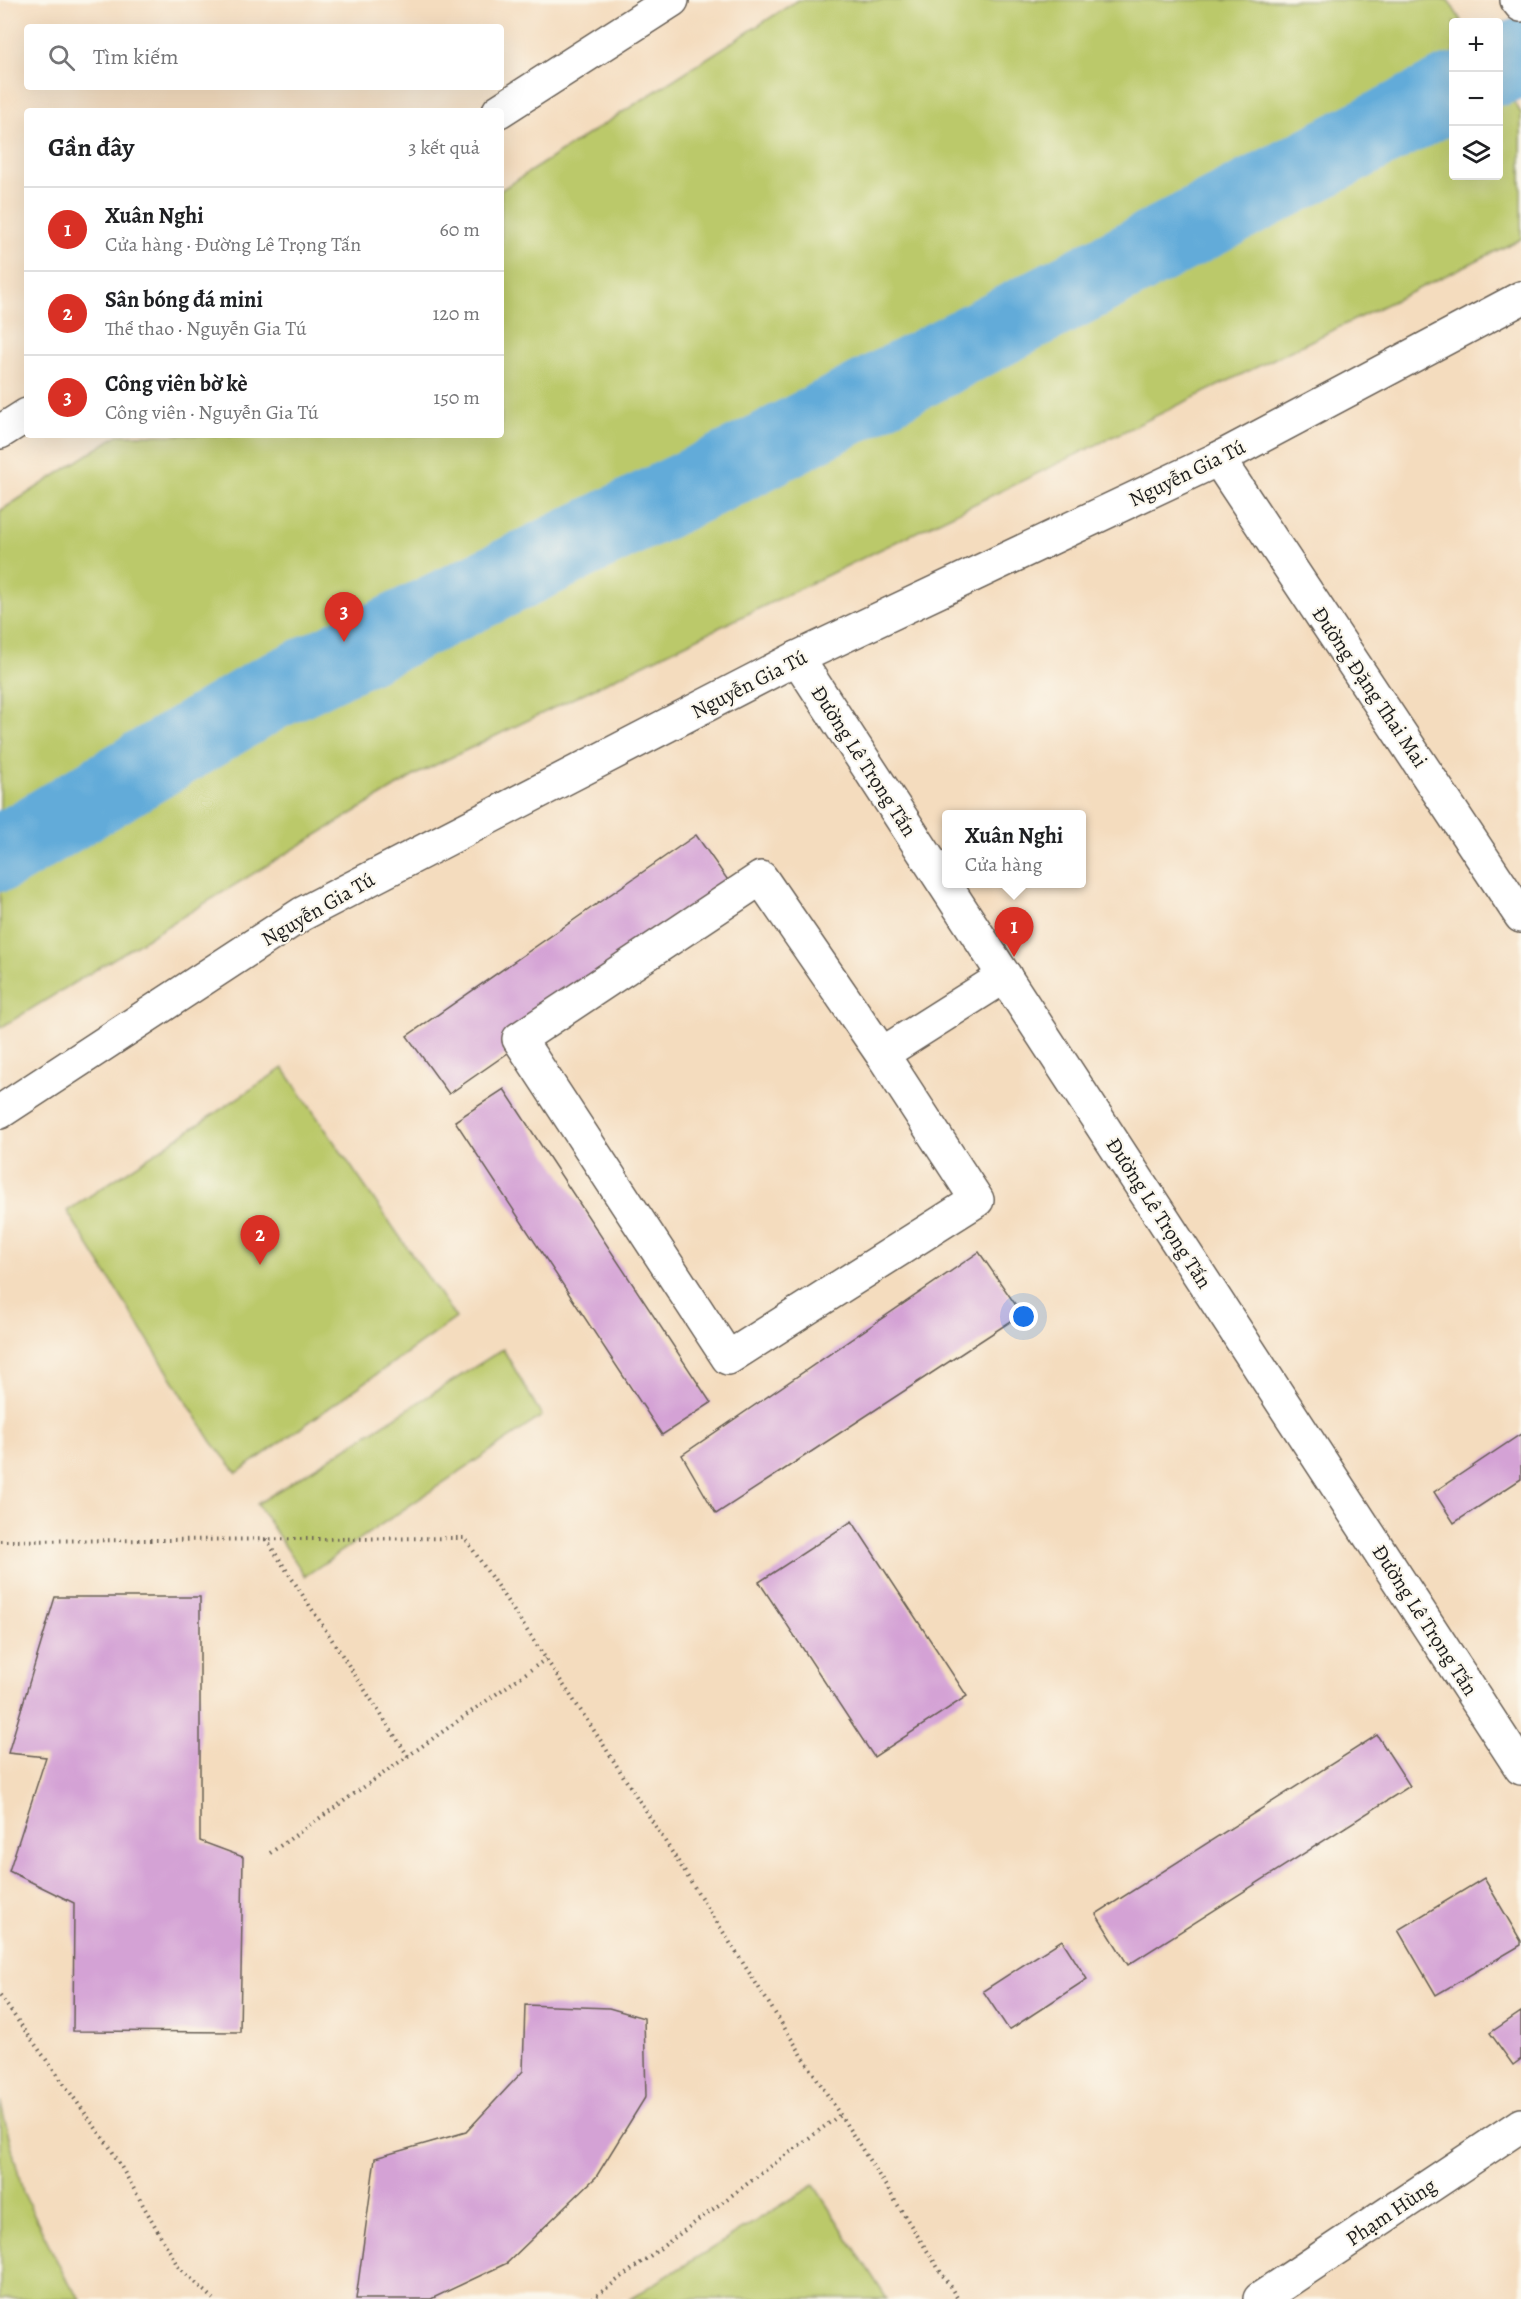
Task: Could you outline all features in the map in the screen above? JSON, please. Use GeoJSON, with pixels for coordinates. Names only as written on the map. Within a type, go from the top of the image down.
{"type":"FeatureCollection","features":[{"type":"Feature","properties":{"kind":"street"},"geometry":{"type":"LineString","coordinates":[[504,108],[672,0]]}},
{"type":"Feature","properties":{"kind":"street"},"geometry":{"type":"LineString","coordinates":[[1516,0],[1521,5]]}},
{"type":"Feature","properties":{"kind":"street","name":"Nguyễn Gia Tú"},"geometry":{"type":"LineString","coordinates":[[0,1112],[302,914],[797,658],[1218,459],[1521,298]]}},
{"type":"Feature","properties":{"kind":"street"},"geometry":{"type":"LineString","coordinates":[[0,432],[24,417]]}},
{"type":"Feature","properties":{"kind":"street","name":"Đường Đặng Thai Mai"},"geometry":{"type":"LineString","coordinates":[[1218,459],[1521,915]]}},
{"type":"Feature","properties":{"kind":"street","name":"Đường Lê Trọng Tấn"},"geometry":{"type":"LineString","coordinates":[[797,658],[942,880]]}},
{"type":"Feature","properties":{"kind":"street"},"geometry":{"type":"LineString","coordinates":[[761,878],[882,1054],[977,1200],[728,1358],[519,1039],[761,878]]}},
{"type":"Feature","properties":{"kind":"street","name":"Đường Lê Trọng Tấn"},"geometry":{"type":"LineString","coordinates":[[947,888],[1521,1768]]}},
{"type":"Feature","properties":{"kind":"street"},"geometry":{"type":"LineString","coordinates":[[882,1054],[1005,976]]}},
{"type":"Feature","properties":{"kind":"street","name":"Phạm Hùng"},"geometry":{"type":"LineString","coordinates":[[1260,2299],[1521,2125]]}},
{"type":"Feature","properties":{"kind":"path"},"geometry":{"type":"LineString","coordinates":[[0,1541],[465,1538],[599,1738],[958,2299]]}},
{"type":"Feature","properties":{"kind":"path"},"geometry":{"type":"LineString","coordinates":[[266,1539],[408,1756]]}},
{"type":"Feature","properties":{"kind":"path"},"geometry":{"type":"LineString","coordinates":[[270,1853],[546,1659]]}},
{"type":"Feature","properties":{"kind":"path"},"geometry":{"type":"LineString","coordinates":[[0,1996],[111,2149],[179,2268],[214,2299]]}},
{"type":"Feature","properties":{"kind":"path"},"geometry":{"type":"LineString","coordinates":[[592,2299],[840,2115]]}},
{"type":"Feature","properties":{"kind":"green space"},"geometry":{"type":"Polygon","coordinates":[[[798,0],[1448,0],[1459,18],[1449,18],[1449,180],[1503,180],[1503,84],[1521,113],[1521,239],[417,774],[0,1028],[0,511],[113,438],[504,438],[504,188],[798,0]]]}},
{"type":"Feature","properties":{"kind":"green space"},"geometry":{"type":"Polygon","coordinates":[[[283,1068],[456,1318],[237,1473],[212,1442],[67,1211],[283,1068]]]}},
{"type":"Feature","properties":{"kind":"green space"},"geometry":{"type":"Polygon","coordinates":[[[503,1349],[542,1416],[305,1576],[257,1504],[503,1349]]]}},
{"type":"Feature","properties":{"kind":"green space"},"geometry":{"type":"Polygon","coordinates":[[[0,2101],[23,2192],[68,2283],[81,2299],[0,2299],[0,2101]]]}},
{"type":"Feature","properties":{"kind":"green space"},"geometry":{"type":"Polygon","coordinates":[[[814,2185],[887,2299],[630,2299],[814,2185]]]}},
{"type":"Feature","properties":{"kind":"building"},"geometry":{"type":"Polygon","coordinates":[[[696,835],[737,893],[449,1094],[407,1036],[696,835]]]}},
{"type":"Feature","properties":{"kind":"building"},"geometry":{"type":"Polygon","coordinates":[[[504,1089],[711,1403],[662,1435],[455,1121],[504,1089]]]}},
{"type":"Feature","properties":{"kind":"building"},"geometry":{"type":"Polygon","coordinates":[[[979,1252],[1022,1314],[716,1514],[682,1455],[979,1252]]]}},
{"type":"Feature","properties":{"kind":"building"},"geometry":{"type":"Polygon","coordinates":[[[1521,1434],[1521,1479],[1454,1523],[1434,1492],[1521,1434]]]}},
{"type":"Feature","properties":{"kind":"building"},"geometry":{"type":"Polygon","coordinates":[[[852,1521],[967,1696],[874,1757],[759,1582],[852,1521]]]}},
{"type":"Feature","properties":{"kind":"building"},"geometry":{"type":"Polygon","coordinates":[[[55,1597],[200,1597],[200,1841],[243,1857],[240,2032],[73,2031],[74,1903],[9,1871],[46,1757],[8,1753],[55,1597]]]}},
{"type":"Feature","properties":{"kind":"building"},"geometry":{"type":"Polygon","coordinates":[[[1377,1735],[1410,1786],[1128,1965],[1096,1914],[1377,1735]]]}},
{"type":"Feature","properties":{"kind":"building"},"geometry":{"type":"Polygon","coordinates":[[[1484,1878],[1521,1941],[1521,1945],[1436,1995],[1398,1930],[1484,1878]]]}},
{"type":"Feature","properties":{"kind":"building"},"geometry":{"type":"Polygon","coordinates":[[[1062,1940],[1087,1979],[1009,2030],[983,1991],[1062,1940]]]}},
{"type":"Feature","properties":{"kind":"building"},"geometry":{"type":"Polygon","coordinates":[[[525,2005],[609,2008],[644,2018],[646,2096],[596,2177],[507,2263],[431,2299],[356,2299],[375,2158],[466,2132],[523,2071],[525,2005]]]}},
{"type":"Feature","properties":{"kind":"building"},"geometry":{"type":"Polygon","coordinates":[[[1521,2012],[1521,2059],[1513,2065],[1490,2033],[1521,2012]]]}},
{"type":"Feature","properties":{"kind":"waterway"},"geometry":{"type":"LineString","coordinates":[[1503,65],[1521,56]]}},
{"type":"Feature","properties":{"kind":"waterway"},"geometry":{"type":"LineString","coordinates":[[0,854],[268,694],[743,462],[1449,94]]}},
{"type":"Feature","properties":{"kind":"place","name":"Công viên bờ kè"},"geometry":{"type":"Point","coordinates":[344,642]}},
{"type":"Feature","properties":{"kind":"place","name":"Xuân Nghi"},"geometry":{"type":"Point","coordinates":[1014,957]}},
{"type":"Feature","properties":{"kind":"place","name":"Sân bóng đá mini"},"geometry":{"type":"Point","coordinates":[260,1265]}}]}
